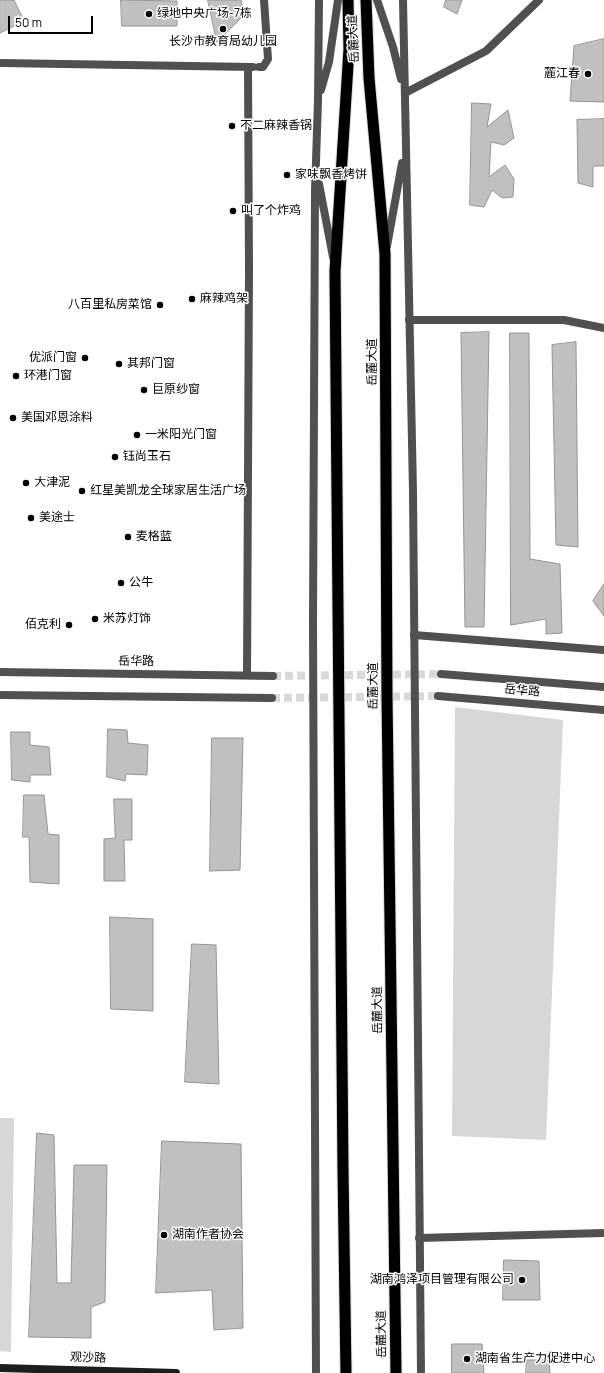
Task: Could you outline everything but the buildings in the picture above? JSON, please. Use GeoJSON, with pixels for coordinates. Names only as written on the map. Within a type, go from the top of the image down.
{"type":"FeatureCollection","features":[{"type":"Feature","properties":{"kind":"highway","name":"岳麓大道"},"geometry":{"type":"LineString","coordinates":[[346,1373],[335,271],[349,49],[348,0]]}},
{"type":"Feature","properties":{"kind":"highway","name":"岳麓大道"},"geometry":{"type":"LineString","coordinates":[[366,0],[369,78],[385,254],[387,690],[396,1373]]}},
{"type":"Feature","properties":{"kind":"main road","name":"观沙路"},"geometry":{"type":"LineString","coordinates":[[0,1368],[176,1373]]}},
{"type":"Feature","properties":{"kind":"street"},"geometry":{"type":"LineString","coordinates":[[0,63],[263,67],[268,59],[264,0]]}},
{"type":"Feature","properties":{"kind":"street"},"geometry":{"type":"LineString","coordinates":[[316,1373],[313,622],[316,167],[319,0]]}},
{"type":"Feature","properties":{"kind":"street"},"geometry":{"type":"LineString","coordinates":[[318,101],[329,62],[338,0]]}},
{"type":"Feature","properties":{"kind":"street"},"geometry":{"type":"LineString","coordinates":[[377,0],[393,47],[405,94]]}},
{"type":"Feature","properties":{"kind":"street"},"geometry":{"type":"LineString","coordinates":[[403,0],[413,491],[421,1373]]}},
{"type":"Feature","properties":{"kind":"street"},"geometry":{"type":"LineString","coordinates":[[405,94],[486,51],[539,0]]}},
{"type":"Feature","properties":{"kind":"street"},"geometry":{"type":"LineString","coordinates":[[247,675],[249,269],[248,67]]}},
{"type":"Feature","properties":{"kind":"street"},"geometry":{"type":"LineString","coordinates":[[385,254],[406,143]]}},
{"type":"Feature","properties":{"kind":"street"},"geometry":{"type":"LineString","coordinates":[[316,167],[335,271]]}},
{"type":"Feature","properties":{"kind":"street"},"geometry":{"type":"LineString","coordinates":[[409,320],[564,320],[604,328]]}},
{"type":"Feature","properties":{"kind":"street"},"geometry":{"type":"LineString","coordinates":[[414,635],[604,650]]}},
{"type":"Feature","properties":{"kind":"street","name":"岳华路"},"geometry":{"type":"LineString","coordinates":[[0,672],[273,676]]}},
{"type":"Feature","properties":{"kind":"street","name":"岳华路"},"geometry":{"type":"LineString","coordinates":[[441,674],[604,687]]}},
{"type":"Feature","properties":{"kind":"street"},"geometry":{"type":"LineString","coordinates":[[0,695],[272,698]]}},
{"type":"Feature","properties":{"kind":"street","name":"岳华路"},"geometry":{"type":"LineString","coordinates":[[438,696],[604,710]]}},
{"type":"Feature","properties":{"kind":"street"},"geometry":{"type":"LineString","coordinates":[[419,1238],[604,1233]]}},
{"type":"Feature","properties":{"kind":"shaded area"},"geometry":{"type":"Polygon","coordinates":[[[455,707],[563,720],[546,1140],[452,1136],[455,707]]]}},
{"type":"Feature","properties":{"kind":"shaded area"},"geometry":{"type":"Polygon","coordinates":[[[0,1118],[14,1118],[11,1352],[0,1351],[0,1118]]]}},
{"type":"Feature","properties":{"kind":"tunnel"},"geometry":{"type":"LineString","coordinates":[[273,676],[441,674]]}},
{"type":"Feature","properties":{"kind":"tunnel"},"geometry":{"type":"LineString","coordinates":[[272,698],[438,696]]}},
{"type":"Feature","properties":{"kind":"place","name":"绿地中央广场-7栋"},"geometry":{"type":"Point","coordinates":[149,14]}},
{"type":"Feature","properties":{"kind":"place","name":"长沙市教育局幼儿园"},"geometry":{"type":"Point","coordinates":[223,29]}},
{"type":"Feature","properties":{"kind":"place","name":"麓江春"},"geometry":{"type":"Point","coordinates":[588,74]}},
{"type":"Feature","properties":{"kind":"place","name":"不二麻辣香锅"},"geometry":{"type":"Point","coordinates":[232,126]}},
{"type":"Feature","properties":{"kind":"place","name":"家味飘香烤饼"},"geometry":{"type":"Point","coordinates":[287,175]}},
{"type":"Feature","properties":{"kind":"place","name":"叫了个炸鸡"},"geometry":{"type":"Point","coordinates":[233,211]}},
{"type":"Feature","properties":{"kind":"place","name":"麻辣鸡架"},"geometry":{"type":"Point","coordinates":[192,299]}},
{"type":"Feature","properties":{"kind":"place","name":"八百里私房菜馆"},"geometry":{"type":"Point","coordinates":[160,305]}},
{"type":"Feature","properties":{"kind":"place","name":"优派门窗"},"geometry":{"type":"Point","coordinates":[85,358]}},
{"type":"Feature","properties":{"kind":"place","name":"其邦门窗"},"geometry":{"type":"Point","coordinates":[119,364]}},
{"type":"Feature","properties":{"kind":"place","name":"环港门窗"},"geometry":{"type":"Point","coordinates":[16,376]}},
{"type":"Feature","properties":{"kind":"place","name":"巨原纱窗"},"geometry":{"type":"Point","coordinates":[144,390]}},
{"type":"Feature","properties":{"kind":"place","name":"美国邓恩涂料"},"geometry":{"type":"Point","coordinates":[13,418]}},
{"type":"Feature","properties":{"kind":"place","name":"一米阳光门窗"},"geometry":{"type":"Point","coordinates":[137,435]}},
{"type":"Feature","properties":{"kind":"place","name":"钰尚玉石"},"geometry":{"type":"Point","coordinates":[115,457]}},
{"type":"Feature","properties":{"kind":"place","name":"大津泥"},"geometry":{"type":"Point","coordinates":[26,483]}},
{"type":"Feature","properties":{"kind":"place","name":"红星美凯龙全球家居生活广场"},"geometry":{"type":"Point","coordinates":[82,491]}},
{"type":"Feature","properties":{"kind":"place","name":"美途士"},"geometry":{"type":"Point","coordinates":[31,518]}},
{"type":"Feature","properties":{"kind":"place","name":"麦格蓝"},"geometry":{"type":"Point","coordinates":[128,537]}},
{"type":"Feature","properties":{"kind":"place","name":"公牛"},"geometry":{"type":"Point","coordinates":[121,583]}},
{"type":"Feature","properties":{"kind":"place","name":"米苏灯饰"},"geometry":{"type":"Point","coordinates":[95,619]}},
{"type":"Feature","properties":{"kind":"place","name":"佰克利"},"geometry":{"type":"Point","coordinates":[69,625]}},
{"type":"Feature","properties":{"kind":"place","name":"湖南作者协会"},"geometry":{"type":"Point","coordinates":[164,1235]}},
{"type":"Feature","properties":{"kind":"place","name":"湖南鸿泽项目管理有限公司"},"geometry":{"type":"Point","coordinates":[522,1280]}},
{"type":"Feature","properties":{"kind":"place","name":"湖南省生产力促进中心"},"geometry":{"type":"Point","coordinates":[467,1359]}}]}
